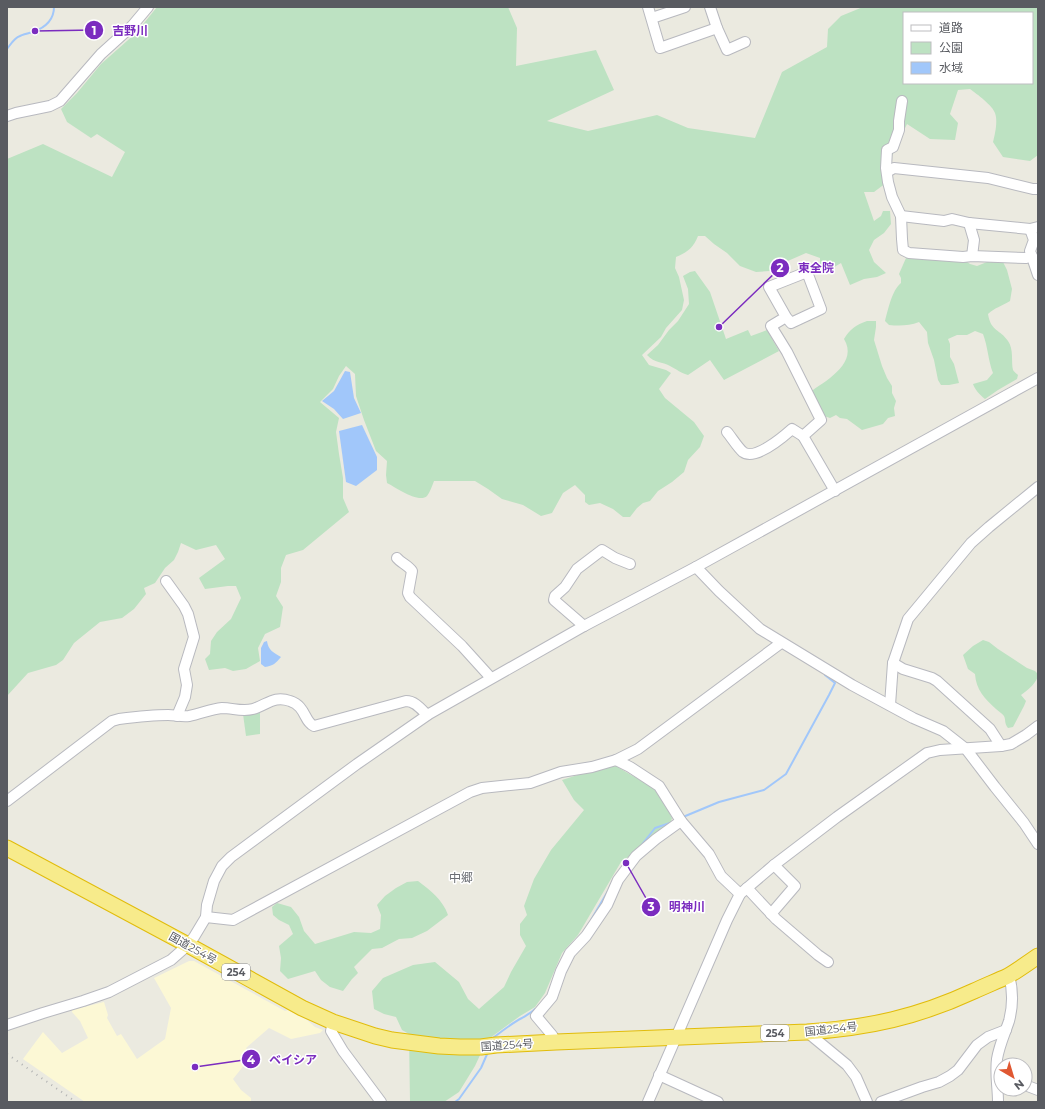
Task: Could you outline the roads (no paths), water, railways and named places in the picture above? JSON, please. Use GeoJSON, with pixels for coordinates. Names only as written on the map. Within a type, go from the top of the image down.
{"type":"FeatureCollection","features":[{"type":"Feature","properties":{"kind":"highway","name":"国道254号"},"geometry":{"type":"LineString","coordinates":[[7,848],[302,1008],[333,1022],[375,1036],[392,1040],[439,1046],[481,1047],[556,1042],[807,1032],[858,1027],[914,1015],[948,1003],[1009,975],[1038,956]]}},
{"type":"Feature","properties":{"kind":"street"},"geometry":{"type":"LineString","coordinates":[[7,116],[50,106],[60,101],[101,54],[132,26],[148,7]]}},
{"type":"Feature","properties":{"kind":"street"},"geometry":{"type":"LineString","coordinates":[[648,7],[660,48],[717,28]]}},
{"type":"Feature","properties":{"kind":"street"},"geometry":{"type":"LineString","coordinates":[[652,18],[685,7]]}},
{"type":"Feature","properties":{"kind":"street"},"geometry":{"type":"LineString","coordinates":[[710,7],[717,28],[727,50],[745,42]]}},
{"type":"Feature","properties":{"kind":"street"},"geometry":{"type":"LineString","coordinates":[[902,101],[899,130],[892,147],[887,150],[887,172],[892,197],[901,216],[903,250],[909,253],[963,257],[1026,258],[1032,256]]}},
{"type":"Feature","properties":{"kind":"street"},"geometry":{"type":"LineString","coordinates":[[887,172],[894,168],[988,178],[1038,189]]}},
{"type":"Feature","properties":{"kind":"street"},"geometry":{"type":"LineString","coordinates":[[901,216],[944,221],[952,219],[969,223],[1034,228],[1034,240],[1030,251],[1038,275]]}},
{"type":"Feature","properties":{"kind":"street"},"geometry":{"type":"LineString","coordinates":[[969,223],[974,240],[972,256]]}},
{"type":"Feature","properties":{"kind":"street"},"geometry":{"type":"LineString","coordinates":[[807,272],[822,309],[791,323],[786,316],[769,287],[807,272]]}},
{"type":"Feature","properties":{"kind":"street"},"geometry":{"type":"LineString","coordinates":[[786,316],[771,326],[787,352],[821,420],[803,436]]}},
{"type":"Feature","properties":{"kind":"street"},"geometry":{"type":"LineString","coordinates":[[7,1026],[43,1012],[84,1001],[109,992],[171,960],[188,945],[206,917],[207,905],[214,881],[222,866],[231,857],[357,764],[427,715],[584,626],[696,567],[1038,378]]}},
{"type":"Feature","properties":{"kind":"street"},"geometry":{"type":"LineString","coordinates":[[727,432],[744,453],[750,454],[770,446],[792,429],[803,436],[834,491]]}},
{"type":"Feature","properties":{"kind":"street"},"geometry":{"type":"LineString","coordinates":[[890,705],[893,664],[908,619],[976,539],[1038,487]]}},
{"type":"Feature","properties":{"kind":"street"},"geometry":{"type":"LineString","coordinates":[[584,626],[554,600],[555,596],[565,587],[577,569],[602,550],[615,558],[630,564]]}},
{"type":"Feature","properties":{"kind":"street"},"geometry":{"type":"LineString","coordinates":[[397,558],[412,571],[408,593],[410,597],[462,646],[492,678]]}},
{"type":"Feature","properties":{"kind":"street"},"geometry":{"type":"LineString","coordinates":[[696,567],[719,591],[760,629],[852,685],[913,718],[943,731],[966,749],[994,787],[1024,823],[1038,844]]}},
{"type":"Feature","properties":{"kind":"street"},"geometry":{"type":"LineString","coordinates":[[166,581],[188,614],[194,637],[184,669],[187,684],[185,697],[177,716]]}},
{"type":"Feature","properties":{"kind":"street"},"geometry":{"type":"LineString","coordinates":[[206,917],[233,920],[470,792],[482,788],[530,783],[561,772],[616,760],[638,749],[781,643]]}},
{"type":"Feature","properties":{"kind":"street"},"geometry":{"type":"LineString","coordinates":[[893,664],[937,681],[990,729],[1001,746]]}},
{"type":"Feature","properties":{"kind":"street"},"geometry":{"type":"LineString","coordinates":[[8,799],[112,721],[119,719],[170,715],[189,716],[222,708],[244,711],[276,699],[292,701],[300,706],[310,724],[314,726],[406,701],[415,703],[427,715]]}},
{"type":"Feature","properties":{"kind":"street"},"geometry":{"type":"LineString","coordinates":[[648,1102],[727,920],[744,891],[774,865],[837,817],[927,753],[940,750],[1011,744],[1038,726]]}},
{"type":"Feature","properties":{"kind":"street"},"geometry":{"type":"LineString","coordinates":[[616,760],[660,786],[679,818],[708,854],[720,876],[744,891],[828,962]]}},
{"type":"Feature","properties":{"kind":"street"},"geometry":{"type":"LineString","coordinates":[[556,1042],[536,1016],[552,996],[561,970],[570,953],[586,936],[607,905],[618,880],[636,856],[679,818]]}},
{"type":"Feature","properties":{"kind":"street"},"geometry":{"type":"LineString","coordinates":[[771,914],[795,886],[774,865]]}},
{"type":"Feature","properties":{"kind":"street"},"geometry":{"type":"LineString","coordinates":[[998,1057],[1009,1019],[1012,986],[1009,975]]}},
{"type":"Feature","properties":{"kind":"street"},"geometry":{"type":"LineString","coordinates":[[333,1022],[331,1031],[381,1102]]}},
{"type":"Feature","properties":{"kind":"street"},"geometry":{"type":"LineString","coordinates":[[881,1102],[939,1082],[950,1076],[958,1070],[978,1045],[988,1037],[1006,1030]]}},
{"type":"Feature","properties":{"kind":"street"},"geometry":{"type":"LineString","coordinates":[[807,1032],[847,1065],[856,1076],[867,1102]]}},
{"type":"Feature","properties":{"kind":"street"},"geometry":{"type":"LineString","coordinates":[[659,1075],[718,1102]]}},
{"type":"Feature","properties":{"kind":"water"},"geometry":{"type":"Polygon","coordinates":[[[345,371],[350,372],[354,398],[361,413],[343,419],[334,409],[322,401],[334,391],[345,371]]]}},
{"type":"Feature","properties":{"kind":"water"},"geometry":{"type":"Polygon","coordinates":[[[362,425],[377,457],[377,470],[356,486],[346,482],[339,431],[362,425]]]}},
{"type":"Feature","properties":{"kind":"water"},"geometry":{"type":"Polygon","coordinates":[[[267,641],[270,649],[281,657],[274,664],[265,667],[261,664],[261,648],[264,642],[267,641]]]}},
{"type":"Feature","properties":{"kind":"waterway"},"geometry":{"type":"LineString","coordinates":[[7,49],[18,37],[33,32],[48,23],[54,12],[54,7]]}},
{"type":"Feature","properties":{"kind":"waterway"},"geometry":{"type":"LineString","coordinates":[[683,817],[719,802],[764,790],[786,774],[835,683],[825,675]]}},
{"type":"Feature","properties":{"kind":"waterway"},"geometry":{"type":"LineString","coordinates":[[640,847],[655,828],[670,823]]}},
{"type":"Feature","properties":{"kind":"waterway"},"geometry":{"type":"LineString","coordinates":[[591,920],[608,891]]}},
{"type":"Feature","properties":{"kind":"waterway"},"geometry":{"type":"LineString","coordinates":[[493,1038],[535,1009]]}},
{"type":"Feature","properties":{"kind":"waterway"},"geometry":{"type":"LineString","coordinates":[[455,1102],[459,1099],[481,1068],[488,1052]]}},
{"type":"Feature","properties":{"kind":"railway"},"geometry":{"type":"LineString","coordinates":[[7,1054],[76,1102]]}},
{"type":"Feature","properties":{"kind":"place","name":"吉野川"},"geometry":{"type":"Point","coordinates":[35,31]}},
{"type":"Feature","properties":{"kind":"place","name":"東全院"},"geometry":{"type":"Point","coordinates":[719,327]}},
{"type":"Feature","properties":{"kind":"place","name":"明神川"},"geometry":{"type":"Point","coordinates":[626,863]}},
{"type":"Feature","properties":{"kind":"place","name":"ベイシア"},"geometry":{"type":"Point","coordinates":[195,1067]}},
{"type":"Feature","properties":{"kind":"district","name":"中郷"},"geometry":{"type":"Point","coordinates":[461,878]}}]}
